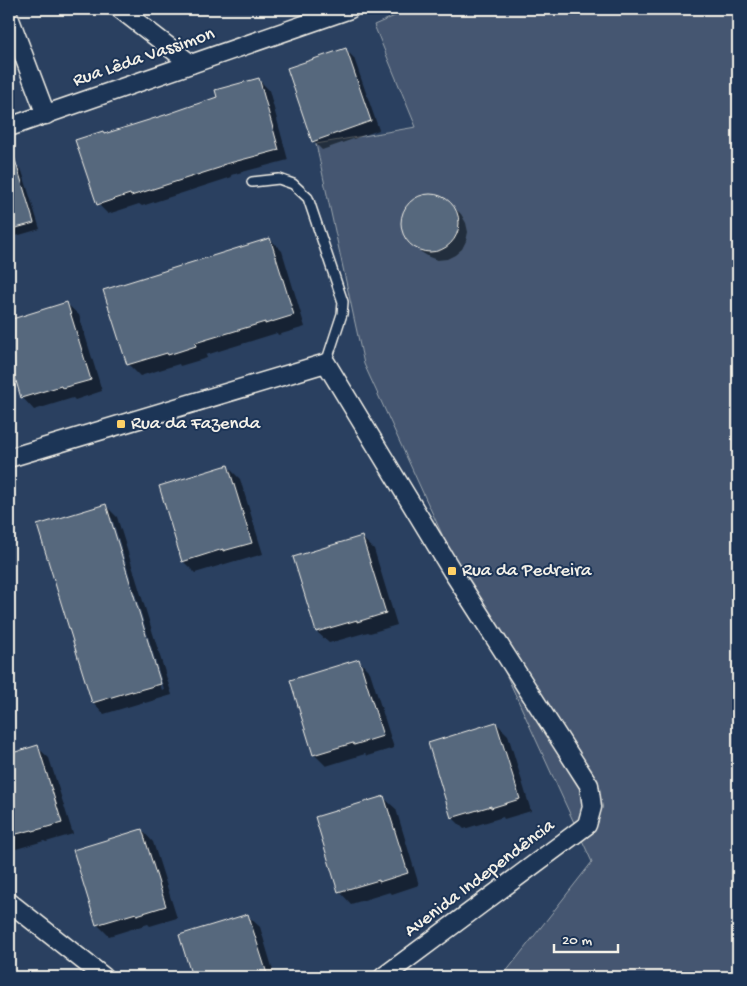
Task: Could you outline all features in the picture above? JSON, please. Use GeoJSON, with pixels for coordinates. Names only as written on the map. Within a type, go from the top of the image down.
{"type":"FeatureCollection","features":[{"type":"Feature","properties":{"kind":"street"},"geometry":{"type":"LineString","coordinates":[[120,9],[191,64]]}},
{"type":"Feature","properties":{"kind":"street","name":"Rua Lêda Vassimon"},"geometry":{"type":"LineString","coordinates":[[9,127],[350,9]]}},
{"type":"Feature","properties":{"kind":"street"},"geometry":{"type":"LineString","coordinates":[[9,17],[46,115]]}},
{"type":"Feature","properties":{"kind":"street"},"geometry":{"type":"LineString","coordinates":[[9,458],[326,363]]}},
{"type":"Feature","properties":{"kind":"street","name":"Avenida Independência"},"geometry":{"type":"LineString","coordinates":[[326,363],[452,571],[589,785],[592,807],[587,825],[383,977]]}},
{"type":"Feature","properties":{"kind":"street"},"geometry":{"type":"LineString","coordinates":[[9,902],[104,977]]}},
{"type":"Feature","properties":{"kind":"lane"},"geometry":{"type":"LineString","coordinates":[[252,182],[279,178],[293,184],[308,198],[343,302],[342,314],[326,363]]}},
{"type":"Feature","properties":{"kind":"shaded area"},"geometry":{"type":"Polygon","coordinates":[[[411,9],[738,9],[738,977],[502,977],[592,862],[364,364],[316,144],[416,127],[374,25],[411,9]]]}},
{"type":"Feature","properties":{"kind":"building"},"geometry":{"type":"Polygon","coordinates":[[[346,48],[371,121],[312,142],[287,68],[346,48]]]}},
{"type":"Feature","properties":{"kind":"building"},"geometry":{"type":"Polygon","coordinates":[[[259,78],[279,150],[222,165],[222,167],[97,205],[75,140],[103,131],[104,134],[168,114],[217,97],[215,90],[259,78]]]}},
{"type":"Feature","properties":{"kind":"building"},"geometry":{"type":"Polygon","coordinates":[[[9,153],[13,153],[34,223],[9,230],[9,153]]]}},
{"type":"Feature","properties":{"kind":"building"},"geometry":{"type":"Polygon","coordinates":[[[430,194],[446,199],[454,207],[459,223],[454,239],[446,247],[430,252],[414,247],[406,239],[401,223],[406,207],[414,199],[430,194]]]}},
{"type":"Feature","properties":{"kind":"building"},"geometry":{"type":"Polygon","coordinates":[[[270,238],[294,315],[195,343],[196,346],[168,355],[167,353],[127,365],[103,290],[270,238]]]}},
{"type":"Feature","properties":{"kind":"building"},"geometry":{"type":"Polygon","coordinates":[[[67,302],[91,380],[62,388],[61,386],[21,398],[9,357],[9,320],[67,302]]]}},
{"type":"Feature","properties":{"kind":"building"},"geometry":{"type":"Polygon","coordinates":[[[228,465],[252,543],[223,551],[223,549],[182,562],[159,486],[228,465]]]}},
{"type":"Feature","properties":{"kind":"building"},"geometry":{"type":"Polygon","coordinates":[[[106,504],[161,684],[92,703],[37,525],[106,504]]]}},
{"type":"Feature","properties":{"kind":"building"},"geometry":{"type":"Polygon","coordinates":[[[362,536],[386,613],[316,632],[293,557],[362,536]]]}},
{"type":"Feature","properties":{"kind":"building"},"geometry":{"type":"Polygon","coordinates":[[[359,659],[383,736],[313,755],[290,680],[359,659]]]}},
{"type":"Feature","properties":{"kind":"building"},"geometry":{"type":"Polygon","coordinates":[[[496,722],[520,799],[451,818],[428,743],[496,722]]]}},
{"type":"Feature","properties":{"kind":"building"},"geometry":{"type":"Polygon","coordinates":[[[38,745],[62,823],[9,836],[9,754],[38,745]]]}},
{"type":"Feature","properties":{"kind":"building"},"geometry":{"type":"Polygon","coordinates":[[[384,796],[408,873],[338,892],[315,817],[384,796]]]}},
{"type":"Feature","properties":{"kind":"building"},"geometry":{"type":"Polygon","coordinates":[[[142,829],[166,906],[96,925],[73,850],[142,829]]]}},
{"type":"Feature","properties":{"kind":"building"},"geometry":{"type":"Polygon","coordinates":[[[248,914],[268,977],[192,977],[179,935],[248,914]]]}},
{"type":"Feature","properties":{"kind":"place","name":"Rua da Fazenda"},"geometry":{"type":"Point","coordinates":[121,424]}},
{"type":"Feature","properties":{"kind":"place","name":"Rua da Pedreira"},"geometry":{"type":"Point","coordinates":[452,571]}}]}
